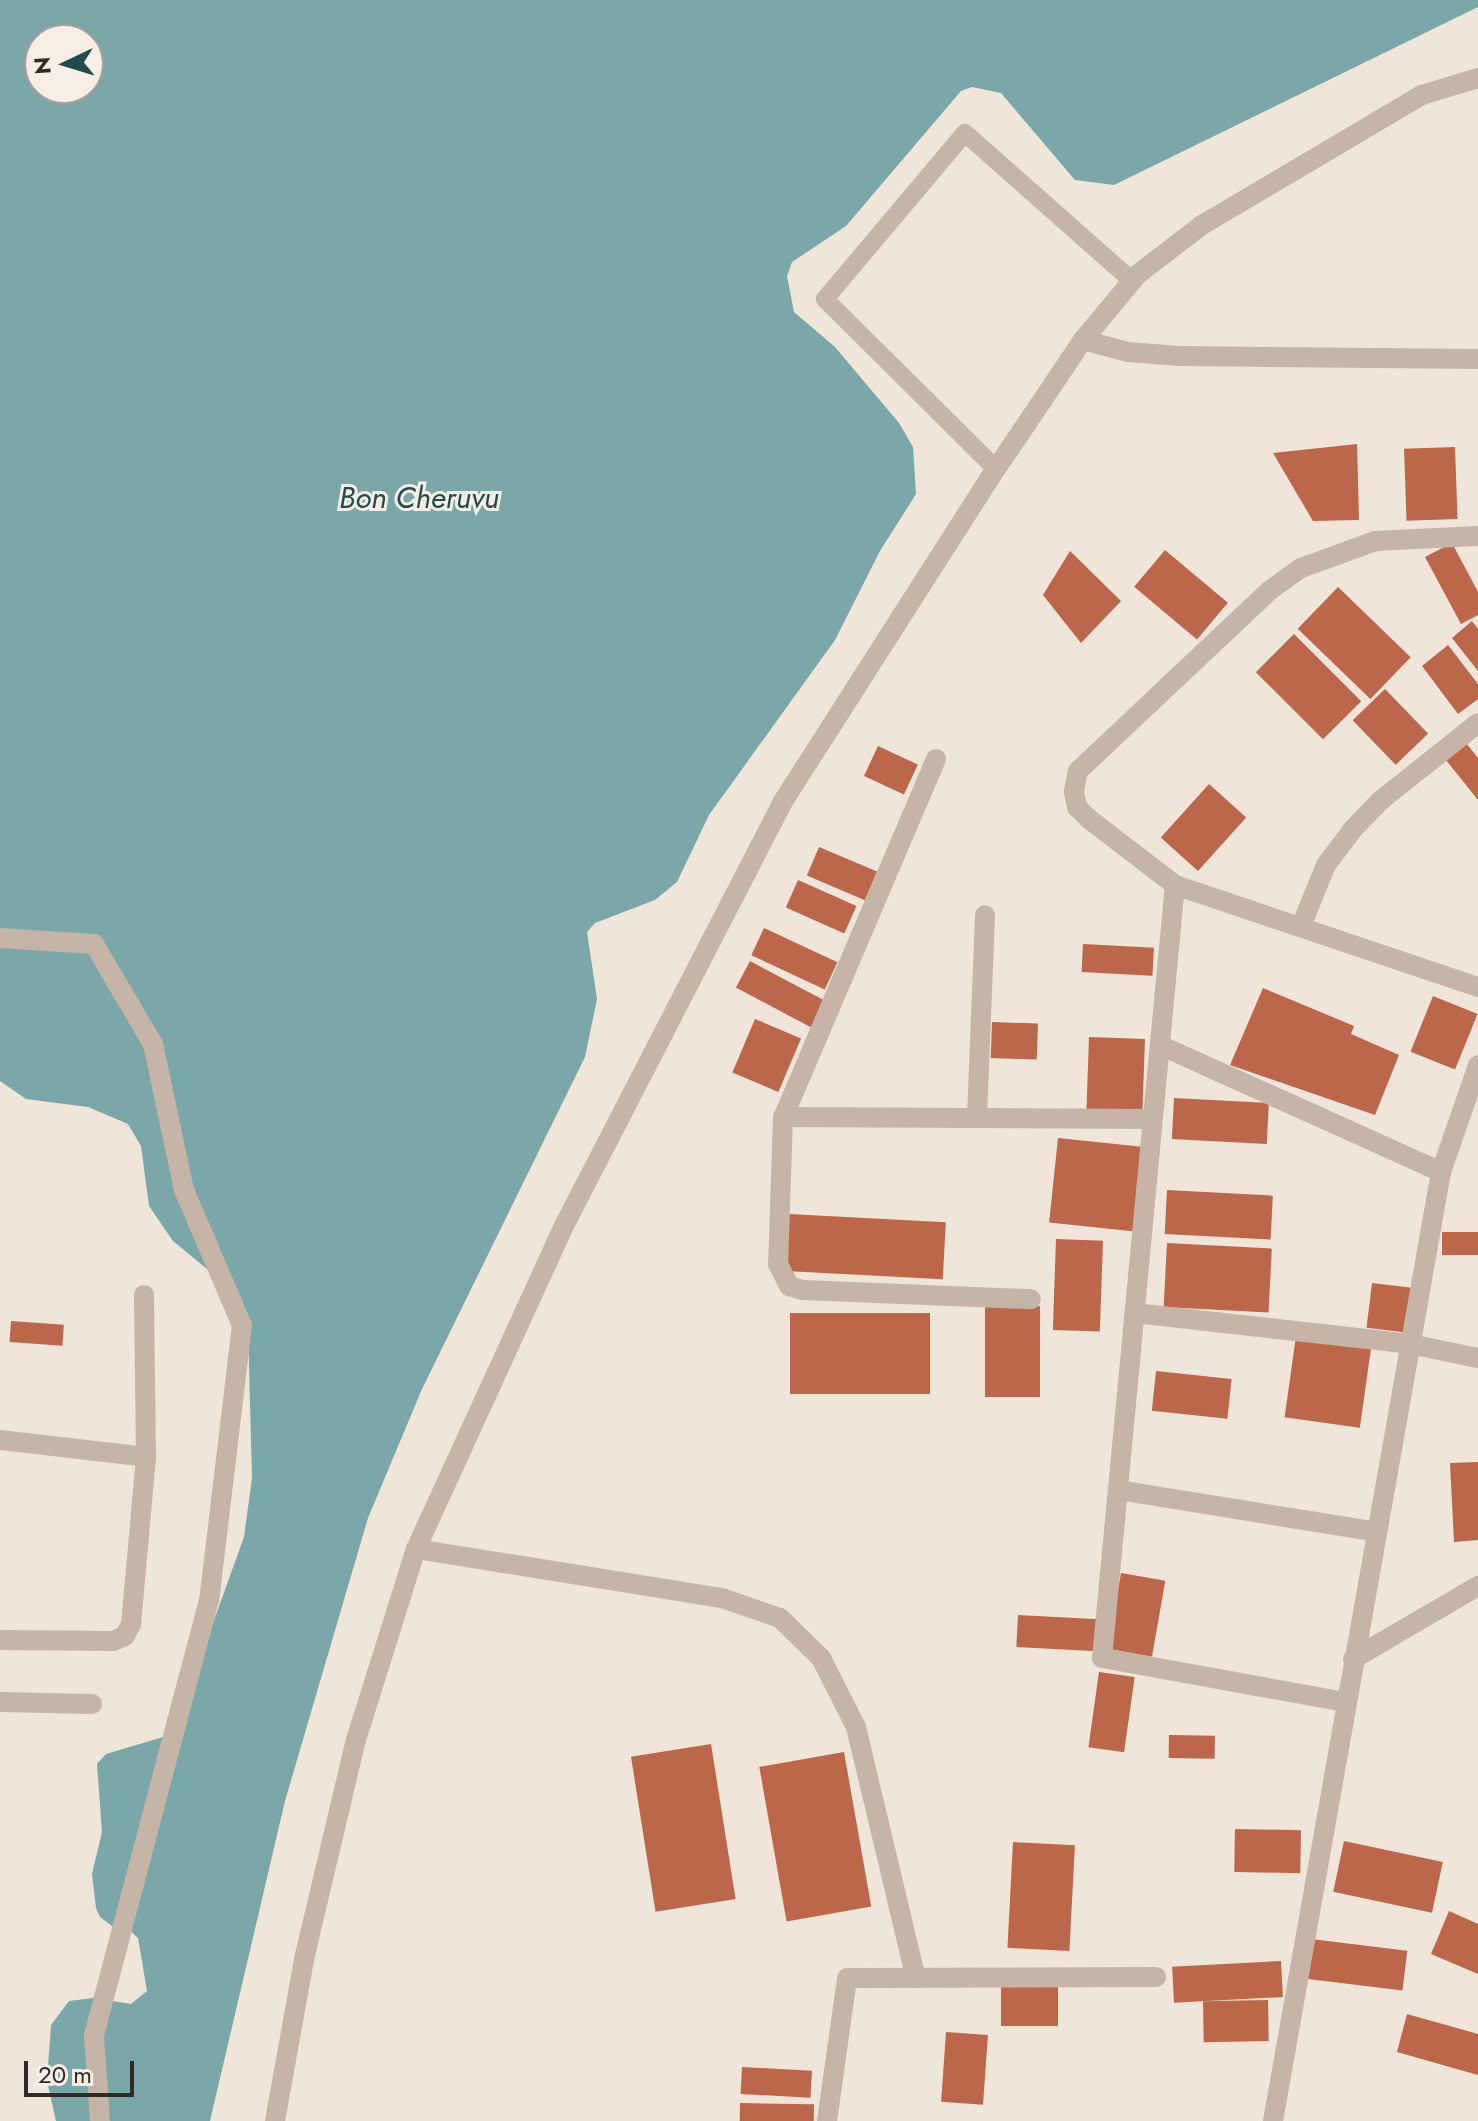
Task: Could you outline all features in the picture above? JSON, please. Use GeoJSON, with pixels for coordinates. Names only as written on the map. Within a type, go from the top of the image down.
{"type":"FeatureCollection","features":[{"type":"Feature","properties":{"kind":"street"},"geometry":{"type":"LineString","coordinates":[[275,2121],[305,1955],[352,1756],[416,1549],[566,1222],[782,803],[996,469],[1083,340],[1132,281],[1202,225],[1422,95],[1478,78]]}},
{"type":"Feature","properties":{"kind":"street"},"geometry":{"type":"LineString","coordinates":[[1083,340],[1128,352],[1180,356],[1478,359]]}},
{"type":"Feature","properties":{"kind":"street"},"geometry":{"type":"LineString","coordinates":[[1478,536],[1375,541],[1301,568],[1269,591],[1078,771],[1077,807],[1175,885],[1478,987]]}},
{"type":"Feature","properties":{"kind":"street"},"geometry":{"type":"LineString","coordinates":[[1301,926],[1326,865],[1353,829],[1380,801],[1478,723]]}},
{"type":"Feature","properties":{"kind":"street"},"geometry":{"type":"LineString","coordinates":[[936,759],[783,1117],[778,1264],[789,1286],[1031,1299]]}},
{"type":"Feature","properties":{"kind":"street"},"geometry":{"type":"LineString","coordinates":[[1175,885],[1102,1658],[1345,1702]]}},
{"type":"Feature","properties":{"kind":"street"},"geometry":{"type":"LineString","coordinates":[[977,1116],[985,915]]}},
{"type":"Feature","properties":{"kind":"street"},"geometry":{"type":"LineString","coordinates":[[0,938],[94,944],[153,1044],[184,1190],[242,1325],[209,1600],[94,2036],[100,2121]]}},
{"type":"Feature","properties":{"kind":"street"},"geometry":{"type":"LineString","coordinates":[[1162,1046],[1441,1172]]}},
{"type":"Feature","properties":{"kind":"street"},"geometry":{"type":"LineString","coordinates":[[1273,2121],[1441,1172],[1478,1065]]}},
{"type":"Feature","properties":{"kind":"street"},"geometry":{"type":"LineString","coordinates":[[783,1117],[1152,1119]]}},
{"type":"Feature","properties":{"kind":"street"},"geometry":{"type":"LineString","coordinates":[[0,1640],[113,1641],[125,1636],[131,1624],[146,1457],[144,1295]]}},
{"type":"Feature","properties":{"kind":"street"},"geometry":{"type":"LineString","coordinates":[[1135,1313],[1410,1344],[1478,1358]]}},
{"type":"Feature","properties":{"kind":"street"},"geometry":{"type":"LineString","coordinates":[[0,1440],[146,1457]]}},
{"type":"Feature","properties":{"kind":"street"},"geometry":{"type":"LineString","coordinates":[[1118,1490],[1376,1532]]}},
{"type":"Feature","properties":{"kind":"street"},"geometry":{"type":"LineString","coordinates":[[416,1549],[722,1598],[780,1618],[821,1658],[856,1727],[916,1978]]}},
{"type":"Feature","properties":{"kind":"street"},"geometry":{"type":"LineString","coordinates":[[1353,1659],[1478,1586]]}},
{"type":"Feature","properties":{"kind":"street"},"geometry":{"type":"LineString","coordinates":[[0,1702],[92,1704]]}},
{"type":"Feature","properties":{"kind":"street"},"geometry":{"type":"LineString","coordinates":[[827,2121],[847,1978],[1156,1977]]}},
{"type":"Feature","properties":{"kind":"lane"},"geometry":{"type":"LineString","coordinates":[[996,469],[825,299],[965,133],[1132,281]]}},
{"type":"Feature","properties":{"kind":"water","name":"Bon Cheruvu"},"geometry":{"type":"Polygon","coordinates":[[[0,0],[1478,0],[1478,7],[1114,185],[1075,180],[1001,93],[972,87],[961,91],[846,226],[792,262],[787,276],[794,312],[835,347],[899,423],[913,447],[916,494],[880,551],[835,640],[709,815],[677,882],[655,900],[595,923],[587,932],[597,999],[585,1057],[422,1389],[368,1518],[285,1801],[210,2121],[56,2121],[47,2081],[51,2025],[69,2001],[93,1998],[131,2004],[147,1991],[138,1938],[125,1926],[112,1926],[100,1917],[96,1908],[92,1874],[102,1832],[97,1764],[106,1754],[173,1734],[244,1537],[252,1478],[248,1328],[229,1287],[173,1241],[149,1206],[141,1146],[128,1124],[88,1107],[26,1099],[0,1081],[0,0]]]}},
{"type":"Feature","properties":{"kind":"building"},"geometry":{"type":"Polygon","coordinates":[[[1357,444],[1359,520],[1313,521],[1273,453],[1357,444]]]}},
{"type":"Feature","properties":{"kind":"building"},"geometry":{"type":"Polygon","coordinates":[[[1455,447],[1458,519],[1407,521],[1404,449],[1455,447]]]}},
{"type":"Feature","properties":{"kind":"building"},"geometry":{"type":"Polygon","coordinates":[[[1452,543],[1478,592],[1478,615],[1461,624],[1425,557],[1452,543]]]}},
{"type":"Feature","properties":{"kind":"building"},"geometry":{"type":"Polygon","coordinates":[[[1165,550],[1228,603],[1197,639],[1134,587],[1165,550]]]}},
{"type":"Feature","properties":{"kind":"building"},"geometry":{"type":"Polygon","coordinates":[[[1070,551],[1121,601],[1081,643],[1043,595],[1070,551]]]}},
{"type":"Feature","properties":{"kind":"building"},"geometry":{"type":"Polygon","coordinates":[[[1338,587],[1411,657],[1370,699],[1298,629],[1338,587]]]}},
{"type":"Feature","properties":{"kind":"building"},"geometry":{"type":"Polygon","coordinates":[[[1472,621],[1478,629],[1478,671],[1452,638],[1472,621]]]}},
{"type":"Feature","properties":{"kind":"building"},"geometry":{"type":"Polygon","coordinates":[[[1294,634],[1361,701],[1323,739],[1256,672],[1294,634]]]}},
{"type":"Feature","properties":{"kind":"building"},"geometry":{"type":"Polygon","coordinates":[[[1448,645],[1478,684],[1478,699],[1458,714],[1422,666],[1448,645]]]}},
{"type":"Feature","properties":{"kind":"building"},"geometry":{"type":"Polygon","coordinates":[[[1385,689],[1428,734],[1396,765],[1353,720],[1385,689]]]}},
{"type":"Feature","properties":{"kind":"building"},"geometry":{"type":"Polygon","coordinates":[[[1466,743],[1478,758],[1478,800],[1446,760],[1466,743]]]}},
{"type":"Feature","properties":{"kind":"building"},"geometry":{"type":"Polygon","coordinates":[[[878,746],[918,765],[904,795],[864,776],[878,746]]]}},
{"type":"Feature","properties":{"kind":"building"},"geometry":{"type":"Polygon","coordinates":[[[1209,784],[1246,817],[1198,871],[1161,838],[1209,784]]]}},
{"type":"Feature","properties":{"kind":"building"},"geometry":{"type":"Polygon","coordinates":[[[819,847],[877,872],[865,900],[807,876],[819,847]]]}},
{"type":"Feature","properties":{"kind":"building"},"geometry":{"type":"Polygon","coordinates":[[[798,880],[856,906],[844,933],[786,907],[798,880]]]}},
{"type":"Feature","properties":{"kind":"building"},"geometry":{"type":"Polygon","coordinates":[[[764,928],[837,962],[825,989],[751,955],[764,928]]]}},
{"type":"Feature","properties":{"kind":"building"},"geometry":{"type":"Polygon","coordinates":[[[1083,944],[1154,948],[1152,976],[1082,972],[1083,944]]]}},
{"type":"Feature","properties":{"kind":"building"},"geometry":{"type":"Polygon","coordinates":[[[750,961],[826,1001],[812,1028],[736,987],[750,961]]]}},
{"type":"Feature","properties":{"kind":"building"},"geometry":{"type":"Polygon","coordinates":[[[1263,988],[1354,1026],[1351,1034],[1399,1055],[1375,1115],[1230,1065],[1263,988]]]}},
{"type":"Feature","properties":{"kind":"building"},"geometry":{"type":"Polygon","coordinates":[[[1433,996],[1478,1014],[1455,1070],[1411,1052],[1433,996]]]}},
{"type":"Feature","properties":{"kind":"building"},"geometry":{"type":"Polygon","coordinates":[[[755,1019],[801,1039],[778,1092],[732,1072],[755,1019]]]}},
{"type":"Feature","properties":{"kind":"building"},"geometry":{"type":"Polygon","coordinates":[[[992,1022],[1038,1024],[1037,1060],[991,1058],[992,1022]]]}},
{"type":"Feature","properties":{"kind":"building"},"geometry":{"type":"Polygon","coordinates":[[[1089,1037],[1145,1039],[1142,1111],[1086,1109],[1089,1037]]]}},
{"type":"Feature","properties":{"kind":"building"},"geometry":{"type":"Polygon","coordinates":[[[1174,1098],[1269,1103],[1267,1144],[1172,1139],[1174,1098]]]}},
{"type":"Feature","properties":{"kind":"building"},"geometry":{"type":"Polygon","coordinates":[[[1058,1138],[1142,1147],[1133,1231],[1049,1223],[1058,1138]]]}},
{"type":"Feature","properties":{"kind":"building"},"geometry":{"type":"Polygon","coordinates":[[[1167,1190],[1273,1196],[1271,1239],[1165,1234],[1167,1190]]]}},
{"type":"Feature","properties":{"kind":"building"},"geometry":{"type":"Polygon","coordinates":[[[789,1214],[946,1222],[943,1279],[786,1271],[789,1214]]]}},
{"type":"Feature","properties":{"kind":"building"},"geometry":{"type":"Polygon","coordinates":[[[1442,1232],[1478,1232],[1478,1255],[1442,1255],[1442,1232]]]}},
{"type":"Feature","properties":{"kind":"building"},"geometry":{"type":"Polygon","coordinates":[[[1056,1239],[1103,1241],[1100,1332],[1053,1330],[1056,1239]]]}},
{"type":"Feature","properties":{"kind":"building"},"geometry":{"type":"Polygon","coordinates":[[[1167,1243],[1272,1248],[1269,1312],[1164,1307],[1167,1243]]]}},
{"type":"Feature","properties":{"kind":"building"},"geometry":{"type":"Polygon","coordinates":[[[1372,1283],[1412,1288],[1406,1333],[1367,1328],[1372,1283]]]}},
{"type":"Feature","properties":{"kind":"building"},"geometry":{"type":"Polygon","coordinates":[[[985,1306],[1040,1306],[1040,1397],[985,1397],[985,1306]]]}},
{"type":"Feature","properties":{"kind":"building"},"geometry":{"type":"Polygon","coordinates":[[[790,1313],[930,1313],[930,1394],[790,1394],[790,1313]]]}},
{"type":"Feature","properties":{"kind":"building"},"geometry":{"type":"Polygon","coordinates":[[[11,1321],[64,1325],[62,1346],[10,1342],[11,1321]]]}},
{"type":"Feature","properties":{"kind":"building"},"geometry":{"type":"Polygon","coordinates":[[[1296,1336],[1371,1347],[1360,1428],[1285,1417],[1296,1336]]]}},
{"type":"Feature","properties":{"kind":"building"},"geometry":{"type":"Polygon","coordinates":[[[1156,1371],[1232,1379],[1227,1419],[1152,1411],[1156,1371]]]}},
{"type":"Feature","properties":{"kind":"building"},"geometry":{"type":"Polygon","coordinates":[[[1478,1462],[1478,1540],[1454,1542],[1450,1463],[1478,1462]]]}},
{"type":"Feature","properties":{"kind":"building"},"geometry":{"type":"Polygon","coordinates":[[[1121,1573],[1165,1581],[1152,1657],[1108,1649],[1121,1573]]]}},
{"type":"Feature","properties":{"kind":"building"},"geometry":{"type":"Polygon","coordinates":[[[1018,1615],[1099,1619],[1097,1651],[1016,1647],[1018,1615]]]}},
{"type":"Feature","properties":{"kind":"building"},"geometry":{"type":"Polygon","coordinates":[[[1099,1672],[1135,1677],[1124,1752],[1088,1747],[1099,1672]]]}},
{"type":"Feature","properties":{"kind":"building"},"geometry":{"type":"Polygon","coordinates":[[[1169,1735],[1215,1736],[1215,1759],[1169,1758],[1169,1735]]]}},
{"type":"Feature","properties":{"kind":"building"},"geometry":{"type":"Polygon","coordinates":[[[711,1744],[736,1899],[656,1912],[631,1757],[711,1744]]]}},
{"type":"Feature","properties":{"kind":"building"},"geometry":{"type":"Polygon","coordinates":[[[844,1752],[871,1907],[787,1922],[759,1767],[844,1752]]]}},
{"type":"Feature","properties":{"kind":"building"},"geometry":{"type":"Polygon","coordinates":[[[1235,1829],[1301,1830],[1300,1873],[1234,1872],[1235,1829]]]}},
{"type":"Feature","properties":{"kind":"building"},"geometry":{"type":"Polygon","coordinates":[[[1344,1841],[1443,1862],[1432,1913],[1333,1892],[1344,1841]]]}},
{"type":"Feature","properties":{"kind":"building"},"geometry":{"type":"Polygon","coordinates":[[[1013,1842],[1075,1845],[1069,1951],[1007,1948],[1013,1842]]]}},
{"type":"Feature","properties":{"kind":"building"},"geometry":{"type":"Polygon","coordinates":[[[1449,1911],[1478,1924],[1478,1974],[1431,1954],[1449,1911]]]}},
{"type":"Feature","properties":{"kind":"building"},"geometry":{"type":"Polygon","coordinates":[[[1311,1939],[1407,1951],[1402,1991],[1306,1979],[1311,1939]]]}},
{"type":"Feature","properties":{"kind":"building"},"geometry":{"type":"Polygon","coordinates":[[[1281,1961],[1283,1997],[1174,2003],[1172,1967],[1281,1961]]]}},
{"type":"Feature","properties":{"kind":"building"},"geometry":{"type":"Polygon","coordinates":[[[1001,1981],[1058,1981],[1058,2026],[1001,2026],[1001,1981]]]}},
{"type":"Feature","properties":{"kind":"building"},"geometry":{"type":"Polygon","coordinates":[[[1268,2000],[1269,2041],[1204,2042],[1203,2001],[1268,2000]]]}},
{"type":"Feature","properties":{"kind":"building"},"geometry":{"type":"Polygon","coordinates":[[[1407,2014],[1478,2034],[1478,2075],[1397,2052],[1407,2014]]]}},
{"type":"Feature","properties":{"kind":"building"},"geometry":{"type":"Polygon","coordinates":[[[946,2032],[988,2035],[983,2105],[941,2102],[946,2032]]]}},
{"type":"Feature","properties":{"kind":"building"},"geometry":{"type":"Polygon","coordinates":[[[742,2067],[812,2071],[810,2098],[741,2094],[742,2067]]]}},
{"type":"Feature","properties":{"kind":"building"},"geometry":{"type":"Polygon","coordinates":[[[740,2103],[814,2104],[814,2121],[740,2121],[740,2103]]]}}]}
